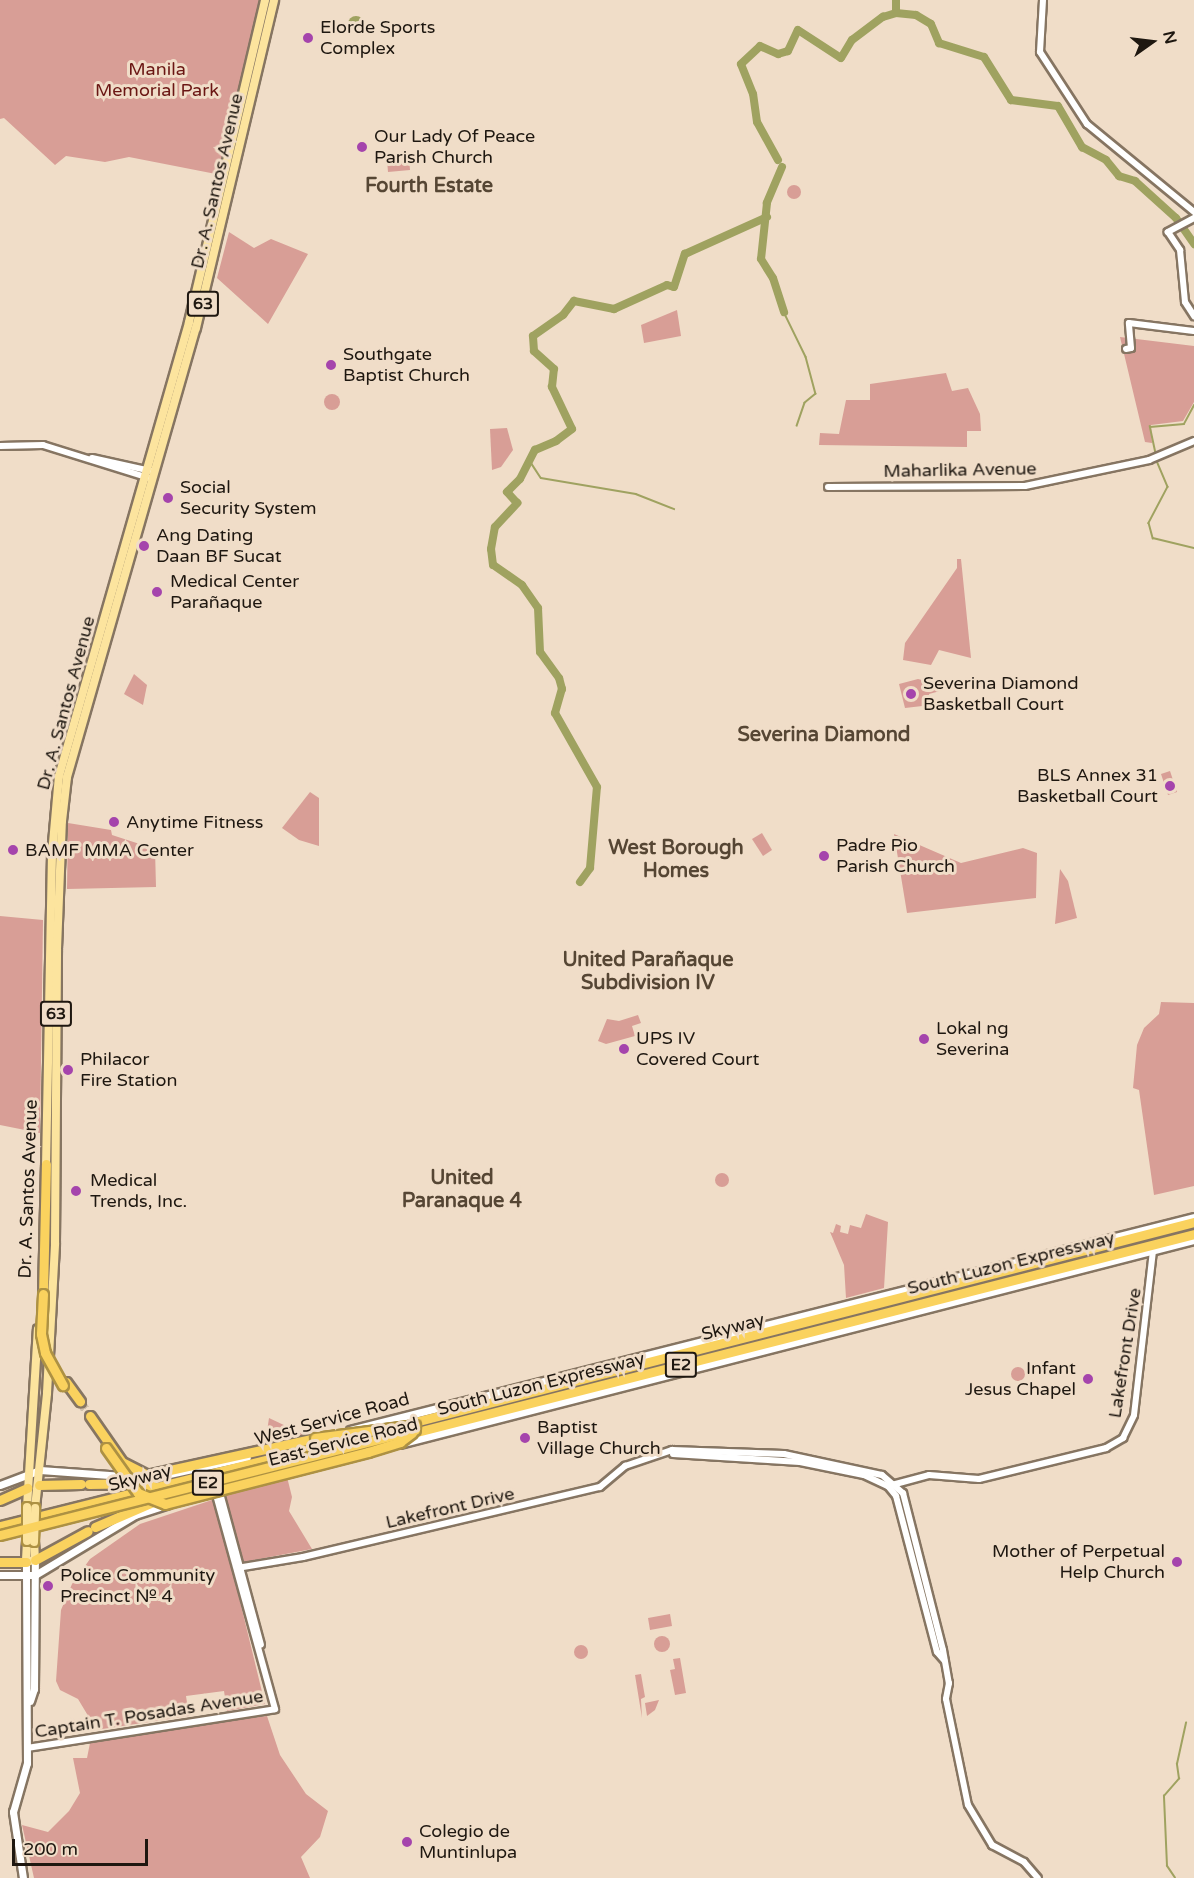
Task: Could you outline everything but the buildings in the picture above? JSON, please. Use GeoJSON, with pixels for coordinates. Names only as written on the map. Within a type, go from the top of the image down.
{"type":"FeatureCollection","features":[{"type":"Feature","properties":{"kind":"highway"},"geometry":{"type":"LineString","coordinates":[[45,1294],[46,1164]]}},
{"type":"Feature","properties":{"kind":"highway"},"geometry":{"type":"LineString","coordinates":[[54,1193],[41,1334],[45,1353],[78,1403]]}},
{"type":"Feature","properties":{"kind":"highway","name":"Skyway"},"geometry":{"type":"LineString","coordinates":[[0,1537],[1194,1224]]}},
{"type":"Feature","properties":{"kind":"highway","name":"South Luzon Expressway"},"geometry":{"type":"LineString","coordinates":[[0,1528],[189,1478],[1194,1224]]}},
{"type":"Feature","properties":{"kind":"highway","name":"Skyway"},"geometry":{"type":"LineString","coordinates":[[0,1528],[415,1427],[1194,1232]]}},
{"type":"Feature","properties":{"kind":"highway","name":"South Luzon Expressway"},"geometry":{"type":"LineString","coordinates":[[0,1537],[1194,1232]]}},
{"type":"Feature","properties":{"kind":"highway"},"geometry":{"type":"LineString","coordinates":[[87,1417],[122,1462],[138,1472],[154,1476],[340,1433],[415,1427],[400,1442],[368,1452],[165,1504],[138,1493],[87,1417]]}},
{"type":"Feature","properties":{"kind":"highway"},"geometry":{"type":"LineString","coordinates":[[39,1485],[150,1484],[189,1478]]}},
{"type":"Feature","properties":{"kind":"highway"},"geometry":{"type":"LineString","coordinates":[[0,1500],[27,1488]]}},
{"type":"Feature","properties":{"kind":"highway"},"geometry":{"type":"LineString","coordinates":[[0,1562],[30,1561],[92,1529],[167,1496]]}},
{"type":"Feature","properties":{"kind":"main road","name":"Dr. A. Santos Avenue"},"geometry":{"type":"LineString","coordinates":[[31,1507],[39,1485],[42,1454],[56,1243],[52,1010],[53,820],[59,776],[203,270],[265,0]]}},
{"type":"Feature","properties":{"kind":"main road","name":"Dr. A. Santos Avenue"},"geometry":{"type":"LineString","coordinates":[[52,1000],[62,821],[67,777],[211,272],[274,0]]}},
{"type":"Feature","properties":{"kind":"main road","name":"Dr. A. Santos Avenue"},"geometry":{"type":"LineString","coordinates":[[28,1709],[26,1577],[30,1561],[31,1507],[27,1488],[31,1452],[52,1010]]}},
{"type":"Feature","properties":{"kind":"main road","name":"West Service Road"},"geometry":{"type":"LineString","coordinates":[[0,1485],[40,1470],[168,1477],[1194,1217]]}},
{"type":"Feature","properties":{"kind":"main road","name":"East Service Road"},"geometry":{"type":"LineString","coordinates":[[0,1575],[26,1577],[35,1575],[141,1513],[206,1494],[1194,1240]]}},
{"type":"Feature","properties":{"kind":"main road"},"geometry":{"type":"LineString","coordinates":[[31,1452],[42,1454]]}},
{"type":"Feature","properties":{"kind":"main road"},"geometry":{"type":"LineString","coordinates":[[27,1488],[39,1485]]}},
{"type":"Feature","properties":{"kind":"main road","name":"Dr. A. Santos Avenue"},"geometry":{"type":"LineString","coordinates":[[28,1709],[34,1689],[35,1575],[30,1561]]}},
{"type":"Feature","properties":{"kind":"main road"},"geometry":{"type":"LineString","coordinates":[[23,1878],[13,1812],[27,1747],[28,1709]]}},
{"type":"Feature","properties":{"kind":"street"},"geometry":{"type":"LineString","coordinates":[[1043,0],[1040,52],[1087,124],[1194,212]]}},
{"type":"Feature","properties":{"kind":"street"},"geometry":{"type":"LineString","coordinates":[[1194,218],[1168,232],[1180,249],[1185,302],[1194,316]]}},
{"type":"Feature","properties":{"kind":"street"},"geometry":{"type":"LineString","coordinates":[[1128,348],[1129,323],[1194,332]]}},
{"type":"Feature","properties":{"kind":"street","name":"Maharlika Avenue"},"geometry":{"type":"LineString","coordinates":[[828,487],[1025,486],[1149,460],[1194,441]]}},
{"type":"Feature","properties":{"kind":"street"},"geometry":{"type":"LineString","coordinates":[[0,446],[32,443],[153,475]]}},
{"type":"Feature","properties":{"kind":"street","name":"Lakefront Drive"},"geometry":{"type":"LineString","coordinates":[[660,1455],[682,1453],[784,1460],[844,1470],[888,1486],[941,1474],[979,1479],[1106,1448],[1123,1438],[1134,1415],[1153,1251]]}},
{"type":"Feature","properties":{"kind":"street","name":"Lakefront Drive"},"geometry":{"type":"LineString","coordinates":[[239,1567],[303,1557],[600,1487],[625,1466],[682,1448],[784,1454],[846,1465],[896,1483]]}},
{"type":"Feature","properties":{"kind":"street"},"geometry":{"type":"LineString","coordinates":[[896,1483],[903,1493],[944,1660],[949,1683],[946,1699],[968,1805],[992,1845],[1024,1862],[1038,1878]]}},
{"type":"Feature","properties":{"kind":"street"},"geometry":{"type":"LineString","coordinates":[[888,1486],[896,1496],[937,1652],[944,1660]]}},
{"type":"Feature","properties":{"kind":"street"},"geometry":{"type":"LineString","coordinates":[[217,1492],[239,1567]]}},
{"type":"Feature","properties":{"kind":"street","name":"Captain T. Posadas Avenue"},"geometry":{"type":"LineString","coordinates":[[27,1747],[274,1707],[239,1567]]}},
{"type":"Feature","properties":{"kind":"green space","name":"Manila Memorial Park"},"geometry":{"type":"Polygon","coordinates":[[[0,0],[259,0],[221,175],[129,157],[105,162],[66,156],[55,165],[4,118],[0,119],[0,0]]]}},
{"type":"Feature","properties":{"kind":"green space"},"geometry":{"type":"Polygon","coordinates":[[[409,159],[410,170],[388,172],[387,160],[409,159]]]}},
{"type":"Feature","properties":{"kind":"green space"},"geometry":{"type":"Polygon","coordinates":[[[794,185],[799,187],[801,192],[799,197],[794,199],[789,197],[787,192],[789,187],[794,185]]]}},
{"type":"Feature","properties":{"kind":"green space"},"geometry":{"type":"Polygon","coordinates":[[[229,232],[254,248],[271,239],[308,254],[268,324],[217,278],[229,232]]]}},
{"type":"Feature","properties":{"kind":"green space"},"geometry":{"type":"Polygon","coordinates":[[[677,310],[681,336],[644,343],[641,325],[677,310]]]}},
{"type":"Feature","properties":{"kind":"green space"},"geometry":{"type":"Polygon","coordinates":[[[1120,337],[1194,346],[1194,402],[1183,421],[1151,425],[1152,443],[1145,442],[1120,337]]]}},
{"type":"Feature","properties":{"kind":"green space"},"geometry":{"type":"Polygon","coordinates":[[[946,373],[952,391],[968,388],[980,414],[981,431],[967,431],[967,447],[819,445],[820,433],[839,434],[846,400],[870,400],[870,384],[946,373]]]}},
{"type":"Feature","properties":{"kind":"green space"},"geometry":{"type":"Polygon","coordinates":[[[332,394],[338,396],[340,402],[338,408],[332,410],[326,408],[324,402],[326,396],[332,394]]]}},
{"type":"Feature","properties":{"kind":"green space"},"geometry":{"type":"Polygon","coordinates":[[[507,428],[513,450],[501,467],[492,470],[490,429],[507,428]]]}},
{"type":"Feature","properties":{"kind":"green space"},"geometry":{"type":"Polygon","coordinates":[[[957,559],[961,559],[971,658],[939,650],[931,665],[903,660],[905,643],[957,568],[957,559]]]}},
{"type":"Feature","properties":{"kind":"green space"},"geometry":{"type":"Polygon","coordinates":[[[134,674],[147,685],[143,705],[124,694],[134,674]]]}},
{"type":"Feature","properties":{"kind":"green space"},"geometry":{"type":"Polygon","coordinates":[[[918,679],[951,688],[929,694],[931,705],[905,708],[899,684],[918,679]]]}},
{"type":"Feature","properties":{"kind":"green space","name":"BLS Annex 31 Basketball Court"},"geometry":{"type":"Polygon","coordinates":[[[1170,771],[1177,792],[1168,795],[1161,774],[1170,771]]]}},
{"type":"Feature","properties":{"kind":"green space"},"geometry":{"type":"Polygon","coordinates":[[[310,792],[319,798],[319,846],[299,840],[282,828],[310,792]]]}},
{"type":"Feature","properties":{"kind":"green space"},"geometry":{"type":"Polygon","coordinates":[[[68,823],[111,830],[112,835],[155,849],[156,887],[67,889],[68,823]]]}},
{"type":"Feature","properties":{"kind":"green space"},"geometry":{"type":"Polygon","coordinates":[[[762,833],[772,850],[763,856],[752,839],[762,833]]]}},
{"type":"Feature","properties":{"kind":"green space"},"geometry":{"type":"Polygon","coordinates":[[[894,834],[961,863],[1023,848],[1037,853],[1036,898],[907,913],[894,834]]]}},
{"type":"Feature","properties":{"kind":"green space"},"geometry":{"type":"Polygon","coordinates":[[[1060,869],[1068,881],[1077,918],[1055,924],[1060,869]]]}},
{"type":"Feature","properties":{"kind":"green space"},"geometry":{"type":"Polygon","coordinates":[[[0,916],[43,920],[40,1133],[0,1125],[0,916]]]}},
{"type":"Feature","properties":{"kind":"green space"},"geometry":{"type":"Polygon","coordinates":[[[1161,1002],[1194,1003],[1194,1186],[1154,1195],[1139,1090],[1133,1088],[1137,1045],[1144,1028],[1159,1014],[1161,1002]]]}},
{"type":"Feature","properties":{"kind":"green space"},"geometry":{"type":"Polygon","coordinates":[[[638,1015],[641,1023],[632,1026],[635,1036],[606,1044],[598,1041],[607,1019],[619,1021],[638,1015]]]}},
{"type":"Feature","properties":{"kind":"green space"},"geometry":{"type":"Polygon","coordinates":[[[719,1173],[725,1173],[729,1180],[725,1187],[719,1187],[715,1183],[715,1177],[719,1173]]]}},
{"type":"Feature","properties":{"kind":"green space"},"geometry":{"type":"Polygon","coordinates":[[[866,1214],[888,1222],[884,1288],[846,1298],[844,1265],[830,1232],[833,1233],[836,1224],[841,1226],[840,1232],[848,1234],[850,1225],[861,1228],[866,1214]]]}},
{"type":"Feature","properties":{"kind":"green space"},"geometry":{"type":"Polygon","coordinates":[[[1018,1367],[1023,1369],[1025,1374],[1023,1379],[1018,1381],[1013,1379],[1011,1374],[1013,1369],[1018,1367]]]}},
{"type":"Feature","properties":{"kind":"green space"},"geometry":{"type":"Polygon","coordinates":[[[269,1418],[305,1435],[265,1445],[269,1418]]]}},
{"type":"Feature","properties":{"kind":"green space"},"geometry":{"type":"Polygon","coordinates":[[[287,1477],[292,1497],[289,1511],[312,1549],[243,1562],[224,1492],[287,1477]]]}},
{"type":"Feature","properties":{"kind":"green space"},"geometry":{"type":"Polygon","coordinates":[[[215,1499],[265,1704],[227,1711],[224,1691],[186,1696],[189,1716],[89,1731],[87,1714],[78,1699],[60,1690],[56,1681],[61,1610],[72,1584],[90,1559],[140,1524],[215,1499]]]}},
{"type":"Feature","properties":{"kind":"green space"},"geometry":{"type":"Polygon","coordinates":[[[670,1614],[672,1626],[650,1630],[648,1618],[670,1614]]]}},
{"type":"Feature","properties":{"kind":"green space"},"geometry":{"type":"Polygon","coordinates":[[[662,1636],[670,1644],[662,1652],[654,1644],[662,1636]]]}},
{"type":"Feature","properties":{"kind":"green space"},"geometry":{"type":"Polygon","coordinates":[[[578,1645],[584,1645],[588,1652],[584,1659],[578,1659],[574,1655],[574,1649],[578,1645]]]}},
{"type":"Feature","properties":{"kind":"green space"},"geometry":{"type":"Polygon","coordinates":[[[680,1658],[686,1693],[675,1695],[670,1670],[675,1669],[673,1659],[680,1658]]]}},
{"type":"Feature","properties":{"kind":"green space"},"geometry":{"type":"Polygon","coordinates":[[[641,1674],[645,1697],[641,1699],[642,1718],[635,1675],[641,1674]]]}},
{"type":"Feature","properties":{"kind":"green space"},"geometry":{"type":"Polygon","coordinates":[[[659,1700],[655,1710],[647,1716],[645,1703],[659,1700]]]}},
{"type":"Feature","properties":{"kind":"green space"},"geometry":{"type":"Polygon","coordinates":[[[267,1716],[280,1755],[306,1794],[328,1811],[320,1837],[301,1857],[310,1878],[34,1878],[22,1825],[48,1832],[69,1811],[80,1793],[73,1758],[87,1758],[91,1738],[267,1716]]]}},
{"type":"Feature","properties":{"kind":"shaded area"},"geometry":{"type":"Polygon","coordinates":[[[353,16],[359,16],[364,24],[362,30],[353,32],[348,27],[348,21],[353,16]]]}},
{"type":"Feature","properties":{"kind":"waterway"},"geometry":{"type":"LineString","coordinates":[[896,0],[896,13],[916,15],[931,24],[939,43],[984,57],[1011,100],[1058,106],[1082,147],[1106,160],[1119,176],[1135,181],[1176,218],[1194,244]]}},
{"type":"Feature","properties":{"kind":"waterway"},"geometry":{"type":"LineString","coordinates":[[778,160],[757,122],[753,94],[741,64],[760,46],[778,54],[788,51],[798,30],[841,58],[852,40],[883,17],[896,13]]}},
{"type":"Feature","properties":{"kind":"waterway"},"geometry":{"type":"LineString","coordinates":[[782,167],[767,203],[761,259],[773,278],[784,312]]}},
{"type":"Feature","properties":{"kind":"waterway"},"geometry":{"type":"LineString","coordinates":[[580,882],[590,868],[597,787],[555,713],[562,689],[559,678],[540,652],[538,608],[522,585],[493,565],[491,549],[495,527],[517,503],[507,492],[520,479],[535,450],[556,441],[572,429],[552,387],[554,369],[534,351],[533,336],[563,315],[574,301],[614,309],[667,285],[674,287],[685,254],[767,217]]}},
{"type":"Feature","properties":{"kind":"waterway"},"geometry":{"type":"LineString","coordinates":[[784,312],[806,357],[816,394],[805,403],[797,426]]}},
{"type":"Feature","properties":{"kind":"waterway"},"geometry":{"type":"LineString","coordinates":[[1156,456],[1150,427],[1184,424],[1194,405]]}},
{"type":"Feature","properties":{"kind":"waterway"},"geometry":{"type":"LineString","coordinates":[[530,461],[541,478],[636,494],[674,509]]}},
{"type":"Feature","properties":{"kind":"waterway"},"geometry":{"type":"LineString","coordinates":[[1157,461],[1168,487],[1149,523],[1153,538],[1194,548]]}},
{"type":"Feature","properties":{"kind":"waterway"},"geometry":{"type":"LineString","coordinates":[[1175,1878],[1167,1866],[1164,1796],[1179,1779],[1177,1764],[1186,1723]]}},
{"type":"Feature","properties":{"kind":"tunnel"},"geometry":{"type":"LineString","coordinates":[[80,1401],[90,1416]]}},
{"type":"Feature","properties":{"kind":"place","name":"Elorde Sports Complex"},"geometry":{"type":"Point","coordinates":[308,38]}},
{"type":"Feature","properties":{"kind":"place","name":"Our Lady Of Peace Parish Church"},"geometry":{"type":"Point","coordinates":[362,147]}},
{"type":"Feature","properties":{"kind":"place","name":"Southgate Baptist Church"},"geometry":{"type":"Point","coordinates":[331,365]}},
{"type":"Feature","properties":{"kind":"place","name":"Social Security System"},"geometry":{"type":"Point","coordinates":[168,498]}},
{"type":"Feature","properties":{"kind":"place","name":"Ang Dating Daan BF Sucat"},"geometry":{"type":"Point","coordinates":[144,546]}},
{"type":"Feature","properties":{"kind":"place","name":"Medical Center Parañaque"},"geometry":{"type":"Point","coordinates":[157,592]}},
{"type":"Feature","properties":{"kind":"place","name":"Severina Diamond Basketball Court"},"geometry":{"type":"Point","coordinates":[911,694]}},
{"type":"Feature","properties":{"kind":"place","name":"BLS Annex 31 Basketball Court"},"geometry":{"type":"Point","coordinates":[1170,786]}},
{"type":"Feature","properties":{"kind":"place","name":"Anytime Fitness"},"geometry":{"type":"Point","coordinates":[114,822]}},
{"type":"Feature","properties":{"kind":"place","name":"BAMF MMA Center"},"geometry":{"type":"Point","coordinates":[13,850]}},
{"type":"Feature","properties":{"kind":"place","name":"Padre Pio Parish Church"},"geometry":{"type":"Point","coordinates":[824,856]}},
{"type":"Feature","properties":{"kind":"place","name":"Lokal ng Severina"},"geometry":{"type":"Point","coordinates":[924,1039]}},
{"type":"Feature","properties":{"kind":"place","name":"UPS IV Covered Court"},"geometry":{"type":"Point","coordinates":[624,1049]}},
{"type":"Feature","properties":{"kind":"place","name":"Philacor Fire Station"},"geometry":{"type":"Point","coordinates":[68,1070]}},
{"type":"Feature","properties":{"kind":"place","name":"Medical Trends, Inc."},"geometry":{"type":"Point","coordinates":[76,1191]}},
{"type":"Feature","properties":{"kind":"place","name":"Infant Jesus Chapel"},"geometry":{"type":"Point","coordinates":[1088,1379]}},
{"type":"Feature","properties":{"kind":"place","name":"Baptist Village Church"},"geometry":{"type":"Point","coordinates":[525,1438]}},
{"type":"Feature","properties":{"kind":"place","name":"Mother of Perpetual Help Church"},"geometry":{"type":"Point","coordinates":[1177,1562]}},
{"type":"Feature","properties":{"kind":"place","name":"Police Community Precinct № 4"},"geometry":{"type":"Point","coordinates":[48,1586]}},
{"type":"Feature","properties":{"kind":"place","name":"Colegio de Muntinlupa"},"geometry":{"type":"Point","coordinates":[407,1842]}},
{"type":"Feature","properties":{"kind":"district","name":"Fourth Estate"},"geometry":{"type":"Point","coordinates":[429,186]}},
{"type":"Feature","properties":{"kind":"district","name":"Severina Diamond"},"geometry":{"type":"Point","coordinates":[824,735]}},
{"type":"Feature","properties":{"kind":"district","name":"West Borough Homes"},"geometry":{"type":"Point","coordinates":[676,860]}},
{"type":"Feature","properties":{"kind":"district","name":"United Parañaque Subdivision IV"},"geometry":{"type":"Point","coordinates":[648,972]}},
{"type":"Feature","properties":{"kind":"district","name":"United Paranaque 4"},"geometry":{"type":"Point","coordinates":[462,1190]}}]}
